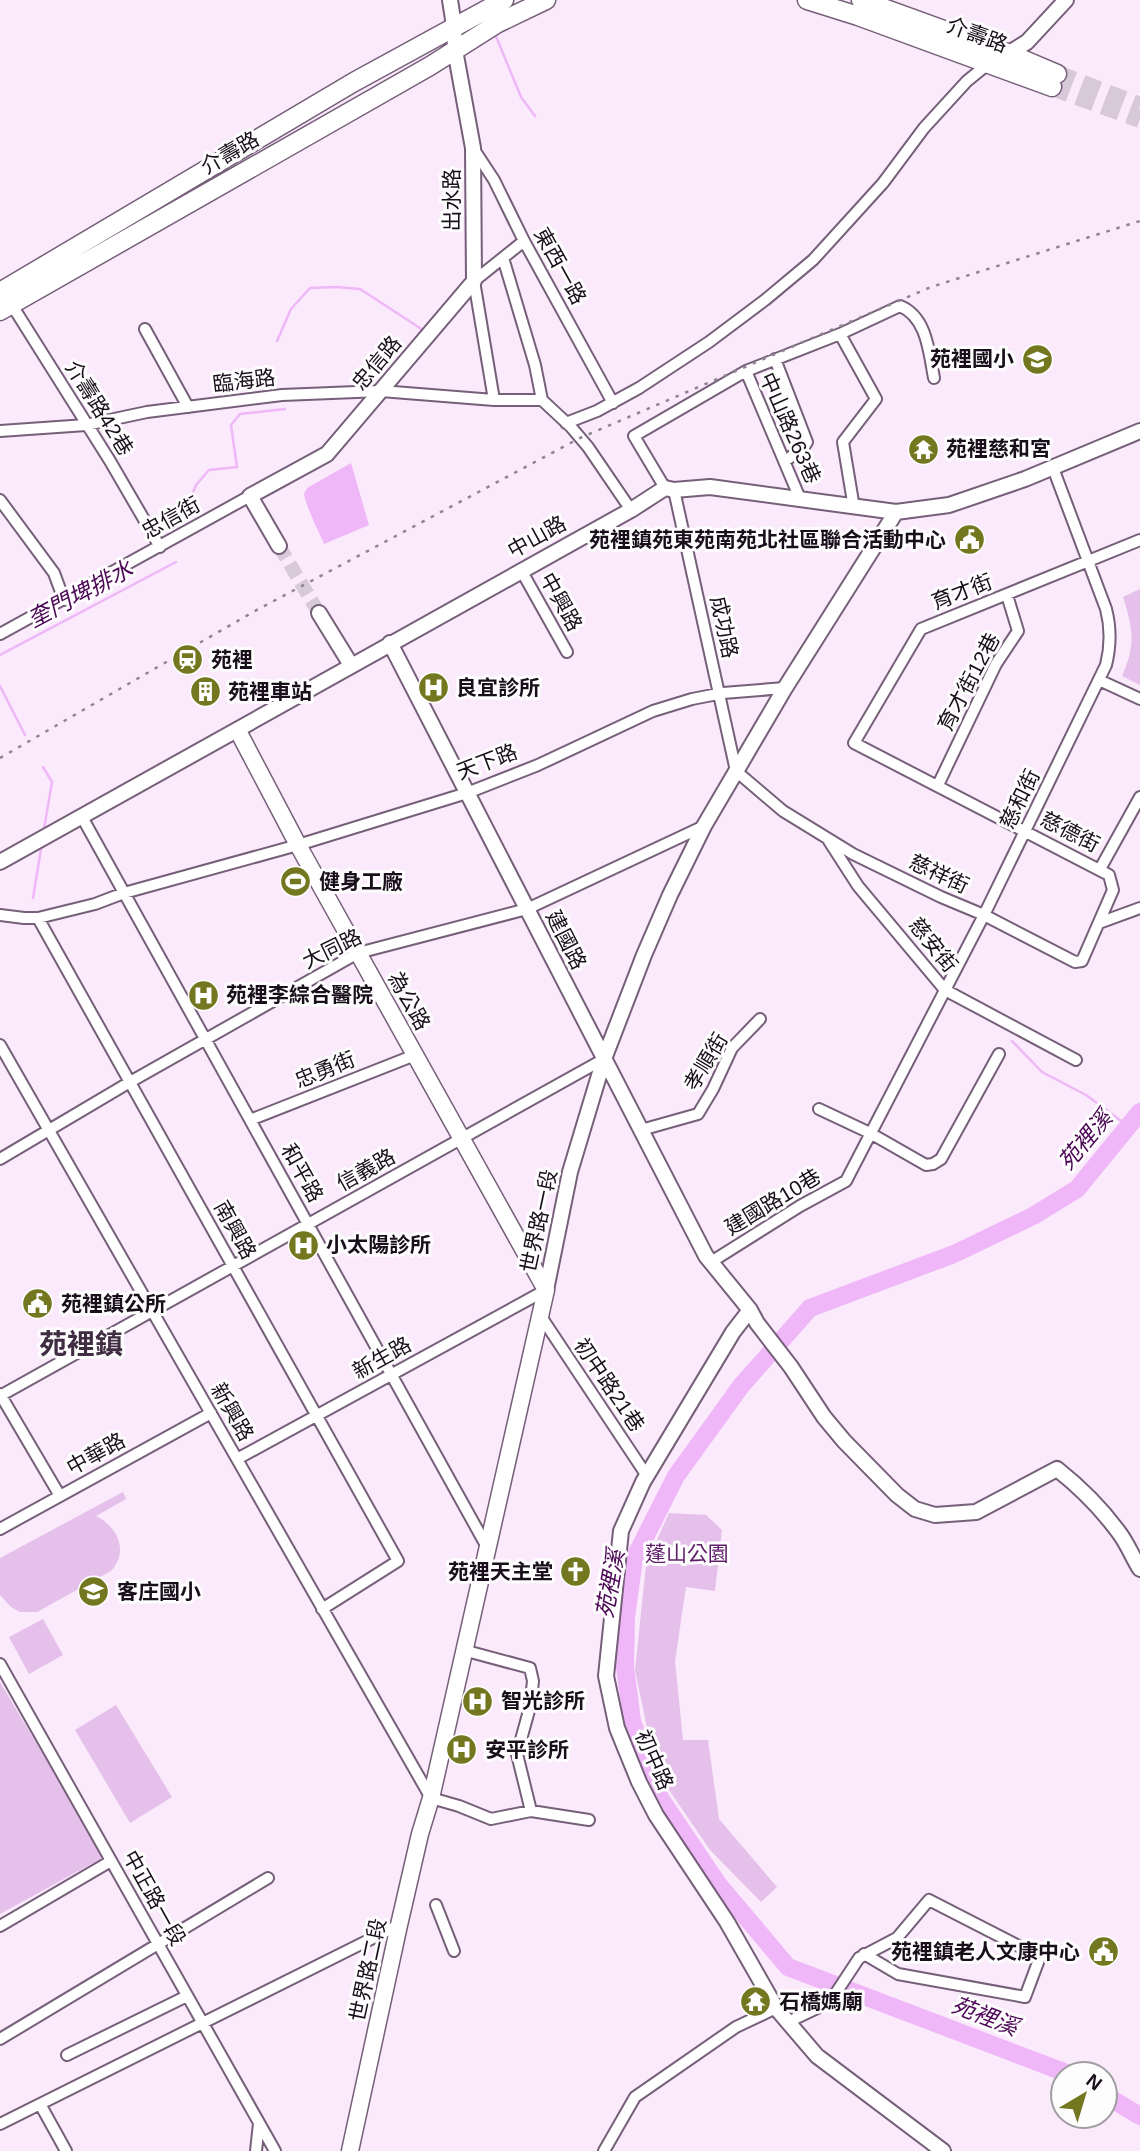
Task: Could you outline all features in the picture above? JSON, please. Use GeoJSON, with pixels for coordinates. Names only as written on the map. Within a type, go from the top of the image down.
{"type":"FeatureCollection","features":[{"type":"Feature","properties":{"kind":"main road","name":"介壽路"},"geometry":{"type":"LineString","coordinates":[[4,299],[354,82],[454,26],[492,11],[545,0]]}},
{"type":"Feature","properties":{"kind":"main road","name":"介壽路"},"geometry":{"type":"LineString","coordinates":[[807,0],[859,16],[988,64],[1054,81],[1010,54],[861,0]]}},
{"type":"Feature","properties":{"kind":"main road","name":"介壽路"},"geometry":{"type":"LineString","coordinates":[[4,299],[418,73],[482,33],[492,11]]}},
{"type":"Feature","properties":{"kind":"main road","name":"為公路"},"geometry":{"type":"LineString","coordinates":[[238,731],[298,845],[546,1290]]}},
{"type":"Feature","properties":{"kind":"main road","name":"世界路一段"},"geometry":{"type":"LineString","coordinates":[[430,1798],[546,1290]]}},
{"type":"Feature","properties":{"kind":"main road","name":"世界路二段"},"geometry":{"type":"LineString","coordinates":[[350,2151],[399,1925],[430,1798]]}},
{"type":"Feature","properties":{"kind":"street","name":"出水路"},"geometry":{"type":"LineString","coordinates":[[450,0],[455,50],[473,148],[474,281],[494,400]]}},
{"type":"Feature","properties":{"kind":"street"},"geometry":{"type":"LineString","coordinates":[[566,423],[613,403],[709,342],[813,260],[883,183],[924,128],[967,81],[988,64],[1027,42],[1066,0]]}},
{"type":"Feature","properties":{"kind":"street","name":"東西一路"},"geometry":{"type":"LineString","coordinates":[[473,148],[494,180],[524,241],[613,403]]}},
{"type":"Feature","properties":{"kind":"street","name":"忠信路"},"geometry":{"type":"LineString","coordinates":[[250,496],[327,454],[474,281],[524,241]]}},
{"type":"Feature","properties":{"kind":"street"},"geometry":{"type":"LineString","coordinates":[[503,258],[535,365],[542,400],[595,456],[631,510]]}},
{"type":"Feature","properties":{"kind":"street","name":"介壽路42巷"},"geometry":{"type":"LineString","coordinates":[[4,299],[110,461],[160,547]]}},
{"type":"Feature","properties":{"kind":"street"},"geometry":{"type":"LineString","coordinates":[[746,371],[841,334],[900,306],[908,309],[924,330],[934,377]]}},
{"type":"Feature","properties":{"kind":"street"},"geometry":{"type":"LineString","coordinates":[[145,330],[188,407]]}},
{"type":"Feature","properties":{"kind":"street"},"geometry":{"type":"LineString","coordinates":[[841,334],[876,399],[843,442],[854,508]]}},
{"type":"Feature","properties":{"kind":"street"},"geometry":{"type":"LineString","coordinates":[[775,359],[807,442],[785,461]]}},
{"type":"Feature","properties":{"kind":"street","name":"中山路263巷"},"geometry":{"type":"LineString","coordinates":[[634,436],[746,371],[801,501]]}},
{"type":"Feature","properties":{"kind":"street","name":"臨海路"},"geometry":{"type":"LineString","coordinates":[[0,431],[86,425],[146,412],[282,395],[381,391],[494,400],[542,400]]}},
{"type":"Feature","properties":{"kind":"street","name":"中山路"},"geometry":{"type":"LineString","coordinates":[[0,862],[670,489],[710,486],[801,501],[896,512],[949,505],[1053,468],[1140,431]]}},
{"type":"Feature","properties":{"kind":"street","name":"成功路"},"geometry":{"type":"LineString","coordinates":[[634,436],[670,489],[736,771]]}},
{"type":"Feature","properties":{"kind":"street","name":"慈和街"},"geometry":{"type":"LineString","coordinates":[[870,1133],[1026,831],[1099,680],[1110,651],[1110,628],[1106,609],[1053,468]]}},
{"type":"Feature","properties":{"kind":"street"},"geometry":{"type":"LineString","coordinates":[[250,496],[279,545]]}},
{"type":"Feature","properties":{"kind":"street","name":"忠信街"},"geometry":{"type":"LineString","coordinates":[[0,635],[250,496]]}},
{"type":"Feature","properties":{"kind":"street"},"geometry":{"type":"LineString","coordinates":[[0,500],[54,573],[64,600]]}},
{"type":"Feature","properties":{"kind":"street"},"geometry":{"type":"LineString","coordinates":[[785,688],[896,512]]}},
{"type":"Feature","properties":{"kind":"street","name":"育才街"},"geometry":{"type":"LineString","coordinates":[[854,743],[921,629],[1140,540]]}},
{"type":"Feature","properties":{"kind":"street","name":"中興路"},"geometry":{"type":"LineString","coordinates":[[521,570],[567,652]]}},
{"type":"Feature","properties":{"kind":"street","name":"育才街12巷"},"geometry":{"type":"LineString","coordinates":[[938,785],[996,664],[1018,631],[1007,595]]}},
{"type":"Feature","properties":{"kind":"street"},"geometry":{"type":"LineString","coordinates":[[319,613],[351,665]]}},
{"type":"Feature","properties":{"kind":"street","name":"建國路"},"geometry":{"type":"LineString","coordinates":[[390,643],[708,1259],[791,1367],[824,1417],[897,1495],[915,1509],[934,1515],[976,1512],[1057,1469],[1101,1509],[1122,1537],[1140,1569]]}},
{"type":"Feature","properties":{"kind":"street"},"geometry":{"type":"LineString","coordinates":[[1099,680],[1140,699]]}},
{"type":"Feature","properties":{"kind":"street","name":"天下路"},"geometry":{"type":"LineString","coordinates":[[0,915],[38,918],[95,904],[124,893],[298,845],[467,793],[538,765],[653,711],[719,694],[785,688]]}},
{"type":"Feature","properties":{"kind":"street","name":"世界路一段"},"geometry":{"type":"LineString","coordinates":[[546,1290],[570,1172],[604,1059],[654,931],[704,825],[785,688]]}},
{"type":"Feature","properties":{"kind":"street","name":"慈德街"},"geometry":{"type":"LineString","coordinates":[[854,743],[1109,874],[1113,890],[1082,961]]}},
{"type":"Feature","properties":{"kind":"street","name":"慈祥街"},"geometry":{"type":"LineString","coordinates":[[736,771],[783,811],[853,854],[984,915],[1055,953],[1075,962],[1082,961]]}},
{"type":"Feature","properties":{"kind":"street"},"geometry":{"type":"LineString","coordinates":[[1100,869],[1140,797]]}},
{"type":"Feature","properties":{"kind":"street","name":"和平路"},"geometry":{"type":"LineString","coordinates":[[82,817],[487,1547]]}},
{"type":"Feature","properties":{"kind":"street","name":"大同路"},"geometry":{"type":"LineString","coordinates":[[0,1159],[358,953],[527,909],[704,825]]}},
{"type":"Feature","properties":{"kind":"street","name":"慈安街"},"geometry":{"type":"LineString","coordinates":[[828,839],[858,886],[945,990],[1076,1060]]}},
{"type":"Feature","properties":{"kind":"street"},"geometry":{"type":"LineString","coordinates":[[1098,923],[1140,908]]}},
{"type":"Feature","properties":{"kind":"street","name":"南興路"},"geometry":{"type":"LineString","coordinates":[[38,918],[398,1562],[322,1609]]}},
{"type":"Feature","properties":{"kind":"street","name":"孝順街"},"geometry":{"type":"LineString","coordinates":[[641,1130],[698,1114],[732,1048],[760,1019]]}},
{"type":"Feature","properties":{"kind":"street","name":"新興路"},"geometry":{"type":"LineString","coordinates":[[0,1045],[430,1798]]}},
{"type":"Feature","properties":{"kind":"street"},"geometry":{"type":"LineString","coordinates":[[819,1109],[926,1164],[933,1164],[942,1159],[999,1054]]}},
{"type":"Feature","properties":{"kind":"street","name":"忠勇街"},"geometry":{"type":"LineString","coordinates":[[250,1120],[415,1055]]}},
{"type":"Feature","properties":{"kind":"street","name":"信義路"},"geometry":{"type":"LineString","coordinates":[[0,1395],[604,1059]]}},
{"type":"Feature","properties":{"kind":"street","name":"建國路10巷"},"geometry":{"type":"LineString","coordinates":[[708,1259],[846,1181],[870,1133]]}},
{"type":"Feature","properties":{"kind":"street","name":"新生路"},"geometry":{"type":"LineString","coordinates":[[237,1459],[546,1290]]}},
{"type":"Feature","properties":{"kind":"street","name":"初中路21巷"},"geometry":{"type":"LineString","coordinates":[[540,1315],[647,1476]]}},
{"type":"Feature","properties":{"kind":"street","name":"初中路"},"geometry":{"type":"LineString","coordinates":[[753,1317],[733,1332],[647,1476],[621,1531],[606,1676],[617,1728],[656,1815],[727,1922],[776,2008],[817,2056],[943,2151]]}},
{"type":"Feature","properties":{"kind":"street"},"geometry":{"type":"LineString","coordinates":[[0,1395],[60,1496]]}},
{"type":"Feature","properties":{"kind":"street","name":"中華路"},"geometry":{"type":"LineString","coordinates":[[0,1529],[211,1413]]}},
{"type":"Feature","properties":{"kind":"street"},"geometry":{"type":"LineString","coordinates":[[463,1650],[530,1668],[533,1681],[530,1707],[517,1754],[531,1811]]}},
{"type":"Feature","properties":{"kind":"street","name":"中正路一段"},"geometry":{"type":"LineString","coordinates":[[0,1664],[275,2151]]}},
{"type":"Feature","properties":{"kind":"street"},"geometry":{"type":"LineString","coordinates":[[430,1798],[491,1819],[531,1811],[589,1820]]}},
{"type":"Feature","properties":{"kind":"street"},"geometry":{"type":"LineString","coordinates":[[0,1926],[111,1861]]}},
{"type":"Feature","properties":{"kind":"street"},"geometry":{"type":"LineString","coordinates":[[0,2039],[268,1878]]}},
{"type":"Feature","properties":{"kind":"street"},"geometry":{"type":"LineString","coordinates":[[788,2022],[830,2002],[861,1956],[897,1938],[929,1900],[1040,1957],[1025,1997],[898,1974],[861,1956]]}},
{"type":"Feature","properties":{"kind":"street"},"geometry":{"type":"LineString","coordinates":[[436,1905],[454,1951]]}},
{"type":"Feature","properties":{"kind":"street"},"geometry":{"type":"LineString","coordinates":[[0,2124],[399,1925]]}},
{"type":"Feature","properties":{"kind":"street"},"geometry":{"type":"LineString","coordinates":[[66,2055],[187,1996]]}},
{"type":"Feature","properties":{"kind":"street"},"geometry":{"type":"LineString","coordinates":[[604,2151],[635,2097],[736,2026],[776,2008]]}},
{"type":"Feature","properties":{"kind":"street"},"geometry":{"type":"LineString","coordinates":[[40,2104],[66,2151]]}},
{"type":"Feature","properties":{"kind":"street"},"geometry":{"type":"LineString","coordinates":[[256,2151],[259,2123]]}},
{"type":"Feature","properties":{"kind":"green space"},"geometry":{"type":"Polygon","coordinates":[[[1140,589],[1140,685],[1122,676],[1132,637],[1123,597],[1140,589]]]}},
{"type":"Feature","properties":{"kind":"green space"},"geometry":{"type":"Polygon","coordinates":[[[123,1492],[126,1499],[96,1516],[110,1526],[118,1540],[119,1556],[111,1571],[37,1612],[20,1612],[11,1607],[0,1595],[0,1558],[123,1492]]]}},
{"type":"Feature","properties":{"kind":"green space","name":"蓬山公園"},"geometry":{"type":"Polygon","coordinates":[[[669,1513],[706,1515],[722,1530],[715,1591],[686,1587],[675,1661],[683,1740],[708,1740],[719,1819],[777,1887],[761,1902],[710,1850],[667,1787],[652,1752],[635,1670],[646,1565],[669,1513]]]}},
{"type":"Feature","properties":{"kind":"green space"},"geometry":{"type":"Polygon","coordinates":[[[43,1619],[63,1655],[29,1674],[9,1637],[43,1619]]]}},
{"type":"Feature","properties":{"kind":"green space"},"geometry":{"type":"Polygon","coordinates":[[[0,1682],[104,1857],[0,1914],[0,1682]]]}},
{"type":"Feature","properties":{"kind":"green space"},"geometry":{"type":"Polygon","coordinates":[[[116,1705],[172,1797],[130,1823],[75,1730],[116,1705]]]}},
{"type":"Feature","properties":{"kind":"shaded area"},"geometry":{"type":"Polygon","coordinates":[[[351,463],[369,525],[324,544],[304,494],[307,488],[351,463]]]}},
{"type":"Feature","properties":{"kind":"waterway","name":"奎門埤排水"},"geometry":{"type":"LineString","coordinates":[[495,34],[521,97],[535,116]]}},
{"type":"Feature","properties":{"kind":"waterway","name":"奎門埤排水"},"geometry":{"type":"LineString","coordinates":[[277,341],[291,309],[310,288],[360,289],[423,330]]}},
{"type":"Feature","properties":{"kind":"waterway","name":"奎門埤排水"},"geometry":{"type":"LineString","coordinates":[[181,522],[196,485],[209,470],[237,467],[231,425],[240,414],[285,409]]}},
{"type":"Feature","properties":{"kind":"waterway","name":"奎門埤排水"},"geometry":{"type":"LineString","coordinates":[[0,655],[176,562]]}},
{"type":"Feature","properties":{"kind":"waterway","name":"奎門埤排水"},"geometry":{"type":"LineString","coordinates":[[0,686],[25,735]]}},
{"type":"Feature","properties":{"kind":"waterway","name":"奎門埤排水"},"geometry":{"type":"LineString","coordinates":[[43,767],[52,782],[44,829]]}},
{"type":"Feature","properties":{"kind":"waterway","name":"奎門埤排水"},"geometry":{"type":"LineString","coordinates":[[33,898],[41,849]]}},
{"type":"Feature","properties":{"kind":"waterway"},"geometry":{"type":"LineString","coordinates":[[1012,1041],[1042,1072],[1086,1095],[1128,1126]]}},
{"type":"Feature","properties":{"kind":"waterway","name":"苑裡溪"},"geometry":{"type":"LineString","coordinates":[[1049,2066],[788,1967],[718,1884],[660,1798],[632,1721],[625,1667],[626,1617],[634,1559],[676,1476],[741,1386],[810,1308],[954,1254],[1033,1216],[1077,1189],[1140,1112]]}},
{"type":"Feature","properties":{"kind":"waterway","name":"苑裡溪"},"geometry":{"type":"LineString","coordinates":[[1119,2103],[1140,2116]]}},
{"type":"Feature","properties":{"kind":"tunnel"},"geometry":{"type":"LineString","coordinates":[[1057,74],[1140,106]]}},
{"type":"Feature","properties":{"kind":"tunnel"},"geometry":{"type":"LineString","coordinates":[[1052,87],[1140,119]]}},
{"type":"Feature","properties":{"kind":"tunnel"},"geometry":{"type":"LineString","coordinates":[[279,546],[319,613]]}},
{"type":"Feature","properties":{"kind":"railway"},"geometry":{"type":"LineString","coordinates":[[0,758],[253,612],[580,438],[931,287],[1140,221]]}},
{"type":"Feature","properties":{"kind":"place","name":"苑裡國小"},"geometry":{"type":"Point","coordinates":[1037,359]}},
{"type":"Feature","properties":{"kind":"place","name":"苑裡慈和宮"},"geometry":{"type":"Point","coordinates":[923,449]}},
{"type":"Feature","properties":{"kind":"place","name":"苑裡鎮苑東苑南苑北社區聯合活動中心"},"geometry":{"type":"Point","coordinates":[969,540]}},
{"type":"Feature","properties":{"kind":"place","name":"苑裡"},"geometry":{"type":"Point","coordinates":[188,660]}},
{"type":"Feature","properties":{"kind":"place","name":"良宜診所"},"geometry":{"type":"Point","coordinates":[433,688]}},
{"type":"Feature","properties":{"kind":"place","name":"苑裡車站"},"geometry":{"type":"Point","coordinates":[205,692]}},
{"type":"Feature","properties":{"kind":"place","name":"健身工廠"},"geometry":{"type":"Point","coordinates":[296,882]}},
{"type":"Feature","properties":{"kind":"place","name":"苑裡李綜合醫院"},"geometry":{"type":"Point","coordinates":[203,995]}},
{"type":"Feature","properties":{"kind":"place","name":"小太陽診所"},"geometry":{"type":"Point","coordinates":[303,1245]}},
{"type":"Feature","properties":{"kind":"place","name":"苑裡鎮公所"},"geometry":{"type":"Point","coordinates":[38,1304]}},
{"type":"Feature","properties":{"kind":"place","name":"苑裡天主堂"},"geometry":{"type":"Point","coordinates":[576,1572]}},
{"type":"Feature","properties":{"kind":"place","name":"客庄國小"},"geometry":{"type":"Point","coordinates":[94,1592]}},
{"type":"Feature","properties":{"kind":"place","name":"智光診所"},"geometry":{"type":"Point","coordinates":[478,1701]}},
{"type":"Feature","properties":{"kind":"place","name":"安平診所"},"geometry":{"type":"Point","coordinates":[462,1750]}},
{"type":"Feature","properties":{"kind":"place","name":"苑裡鎮老人文康中心"},"geometry":{"type":"Point","coordinates":[1103,1952]}},
{"type":"Feature","properties":{"kind":"place","name":"石橋媽廟"},"geometry":{"type":"Point","coordinates":[756,2002]}},
{"type":"Feature","properties":{"kind":"district","name":"苑裡鎮"},"geometry":{"type":"Point","coordinates":[81,1344]}}]}
